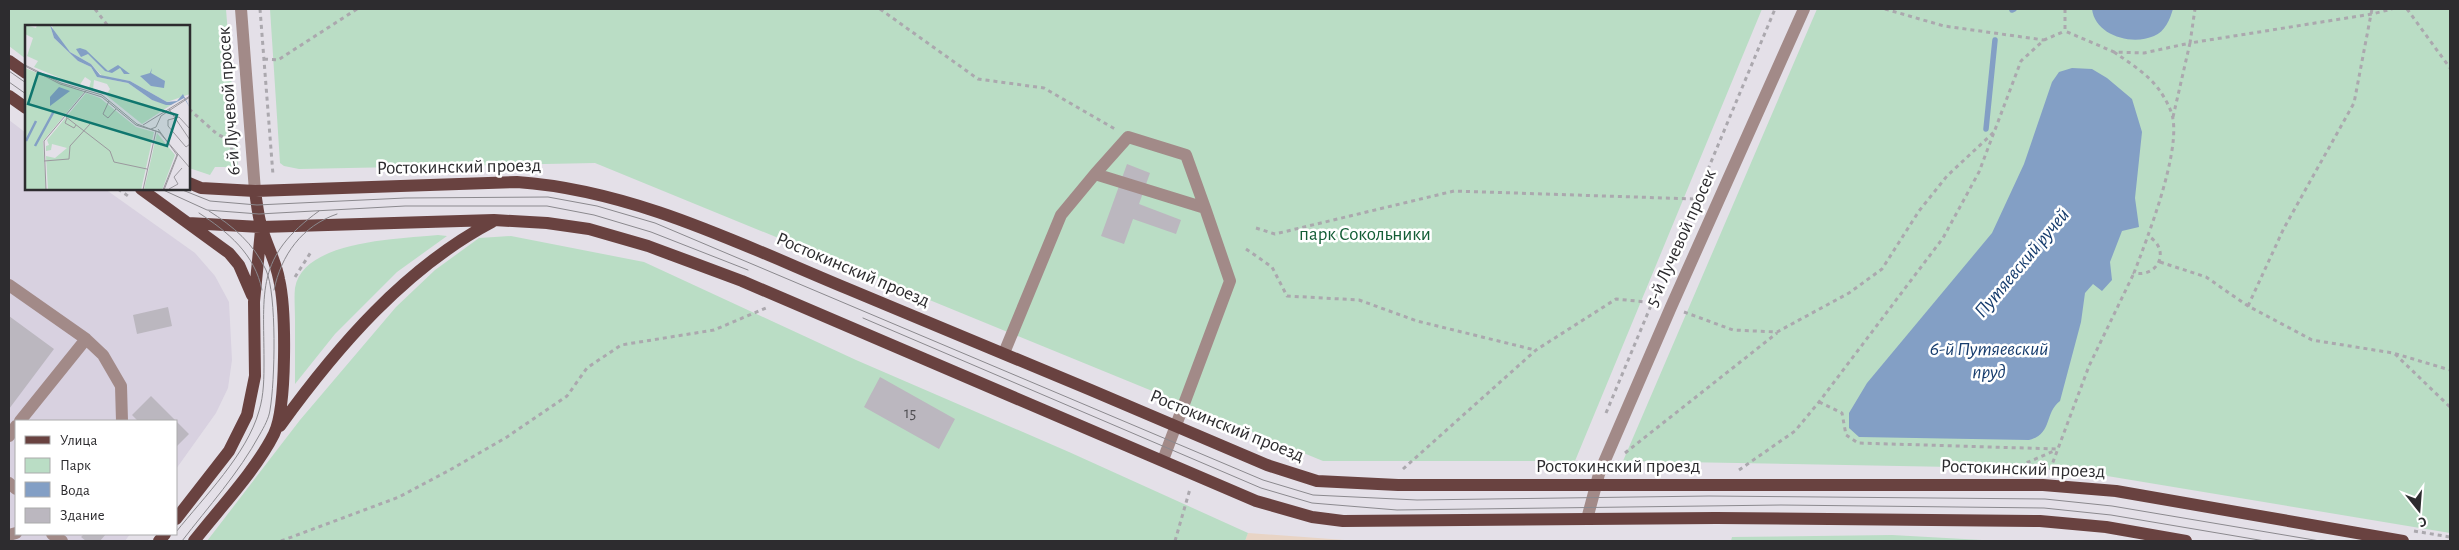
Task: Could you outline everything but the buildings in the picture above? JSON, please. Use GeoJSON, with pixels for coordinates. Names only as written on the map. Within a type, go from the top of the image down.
{"type":"FeatureCollection","features":[{"type":"Feature","properties":{"kind":"main road"},"geometry":{"type":"LineString","coordinates":[[9,61],[25,72]]}},
{"type":"Feature","properties":{"kind":"main road"},"geometry":{"type":"LineString","coordinates":[[9,96],[25,107]]}},
{"type":"Feature","properties":{"kind":"main road","name":"Ростокинский проезд"},"geometry":{"type":"LineString","coordinates":[[190,183],[201,188],[255,191],[478,182],[552,185],[579,190],[656,211],[1004,353],[1266,465],[1317,481],[1398,485],[2044,485],[2116,491],[2403,541]]}},
{"type":"Feature","properties":{"kind":"main road"},"geometry":{"type":"LineString","coordinates":[[142,190],[229,253],[239,265],[254,302]]}},
{"type":"Feature","properties":{"kind":"main road"},"geometry":{"type":"LineString","coordinates":[[255,191],[261,227],[273,258],[283,298],[283,398],[274,434]]}},
{"type":"Feature","properties":{"kind":"main road"},"geometry":{"type":"LineString","coordinates":[[188,222],[261,227],[494,220],[547,223],[589,229],[648,246],[742,281],[1256,501],[1320,518],[1343,521],[1397,522],[1587,519],[2040,522],[2106,527],[2186,541]]}},
{"type":"Feature","properties":{"kind":"main road"},"geometry":{"type":"LineString","coordinates":[[194,541],[251,468],[299,400],[362,326],[412,276],[460,239],[494,220]]}},
{"type":"Feature","properties":{"kind":"main road"},"geometry":{"type":"LineString","coordinates":[[178,516],[229,451],[247,415],[255,376],[254,302],[261,227]]}},
{"type":"Feature","properties":{"kind":"street","name":"6-й Лучевой просек"},"geometry":{"type":"LineString","coordinates":[[241,9],[255,191]]}},
{"type":"Feature","properties":{"kind":"street","name":"5-й Лучевой просек"},"geometry":{"type":"LineString","coordinates":[[1587,519],[1596,485],[1670,307],[1804,9]]}},
{"type":"Feature","properties":{"kind":"street"},"geometry":{"type":"LineString","coordinates":[[1004,353],[1061,215],[1128,137],[1186,155],[1230,281],[1177,427],[1162,460]]}},
{"type":"Feature","properties":{"kind":"street"},"geometry":{"type":"LineString","coordinates":[[1096,174],[1205,208]]}},
{"type":"Feature","properties":{"kind":"street"},"geometry":{"type":"LineString","coordinates":[[9,285],[86,339],[103,355],[121,386],[122,420]]}},
{"type":"Feature","properties":{"kind":"street"},"geometry":{"type":"LineString","coordinates":[[21,420],[86,339]]}},
{"type":"Feature","properties":{"kind":"path"},"geometry":{"type":"LineString","coordinates":[[96,9],[107,25]]}},
{"type":"Feature","properties":{"kind":"path"},"geometry":{"type":"LineString","coordinates":[[260,9],[272,175]]}},
{"type":"Feature","properties":{"kind":"path"},"geometry":{"type":"LineString","coordinates":[[264,59],[278,60],[357,9]]}},
{"type":"Feature","properties":{"kind":"path"},"geometry":{"type":"LineString","coordinates":[[880,9],[978,79],[1044,88],[1128,137]]}},
{"type":"Feature","properties":{"kind":"path"},"geometry":{"type":"LineString","coordinates":[[1604,420],[1775,9]]}},
{"type":"Feature","properties":{"kind":"path"},"geometry":{"type":"LineString","coordinates":[[1885,9],[1944,26],[2044,40]]}},
{"type":"Feature","properties":{"kind":"path"},"geometry":{"type":"LineString","coordinates":[[2065,9],[2065,31]]}},
{"type":"Feature","properties":{"kind":"path"},"geometry":{"type":"LineString","coordinates":[[2050,473],[2057,449],[2089,366],[2134,273],[2148,236],[2174,148],[2173,118],[2190,43],[2195,9]]}},
{"type":"Feature","properties":{"kind":"path"},"geometry":{"type":"LineString","coordinates":[[2248,306],[2284,228],[2354,103],[2372,9]]}},
{"type":"Feature","properties":{"kind":"path"},"geometry":{"type":"LineString","coordinates":[[2114,52],[2144,53],[2190,43],[2372,14],[2392,9]]}},
{"type":"Feature","properties":{"kind":"path"},"geometry":{"type":"LineString","coordinates":[[2407,9],[2450,68]]}},
{"type":"Feature","properties":{"kind":"path"},"geometry":{"type":"LineString","coordinates":[[1736,473],[1795,431],[1943,238],[1979,172],[2021,61],[2044,40],[2065,31],[2114,52],[2144,74],[2160,91],[2173,118]]}},
{"type":"Feature","properties":{"kind":"path"},"geometry":{"type":"LineString","coordinates":[[228,106],[234,190]]}},
{"type":"Feature","properties":{"kind":"path"},"geometry":{"type":"LineString","coordinates":[[190,111],[217,134],[252,152]]}},
{"type":"Feature","properties":{"kind":"path"},"geometry":{"type":"LineString","coordinates":[[1622,456],[1777,332],[1848,293],[1882,269],[1920,211],[1947,176],[1994,132]]}},
{"type":"Feature","properties":{"kind":"path"},"geometry":{"type":"LineString","coordinates":[[119,190],[132,199]]}},
{"type":"Feature","properties":{"kind":"path"},"geometry":{"type":"LineString","coordinates":[[1256,228],[1275,234],[1454,191],[1695,199]]}},
{"type":"Feature","properties":{"kind":"path"},"geometry":{"type":"LineString","coordinates":[[2134,273],[2148,273],[2154,270],[2160,262],[2161,252],[2158,245],[2148,236]]}},
{"type":"Feature","properties":{"kind":"path"},"geometry":{"type":"LineString","coordinates":[[1246,249],[1272,266],[1287,296],[1359,300],[1417,321],[1536,350]]}},
{"type":"Feature","properties":{"kind":"path"},"geometry":{"type":"LineString","coordinates":[[2160,262],[2206,277],[2248,306],[2312,340],[2394,353],[2450,370]]}},
{"type":"Feature","properties":{"kind":"path"},"geometry":{"type":"LineString","coordinates":[[1398,474],[1536,350],[1616,299],[1652,302],[1733,330],[1777,332]]}},
{"type":"Feature","properties":{"kind":"path"},"geometry":{"type":"LineString","coordinates":[[281,541],[398,497],[448,471],[507,436],[567,396],[587,368],[621,345],[714,330],[766,308]]}},
{"type":"Feature","properties":{"kind":"path"},"geometry":{"type":"LineString","coordinates":[[2394,353],[2450,407]]}},
{"type":"Feature","properties":{"kind":"path"},"geometry":{"type":"LineString","coordinates":[[1819,402],[1842,413],[1846,436],[1858,443],[2057,449]]}},
{"type":"Feature","properties":{"kind":"path"},"geometry":{"type":"LineString","coordinates":[[2003,473],[2057,449]]}},
{"type":"Feature","properties":{"kind":"path"},"geometry":{"type":"LineString","coordinates":[[1174,541],[1190,489]]}},
{"type":"Feature","properties":{"kind":"shaded area"},"geometry":{"type":"Polygon","coordinates":[[[9,120],[25,132],[25,190],[106,190],[195,253],[215,276],[229,302],[232,360],[228,388],[216,413],[178,466],[178,420],[15,420],[15,535],[129,535],[125,541],[9,541],[9,120]]]}},
{"type":"Feature","properties":{"kind":"shaded area"},"geometry":{"type":"Polygon","coordinates":[[[1248,533],[1358,541],[1245,541],[1248,533]]]}},
{"type":"Feature","properties":{"kind":"green space"},"geometry":{"type":"Polygon","coordinates":[[[9,9],[226,9],[238,167],[215,167],[210,175],[190,168],[190,25],[25,25],[25,58],[9,46],[9,9]]]}},
{"type":"Feature","properties":{"kind":"green space","name":"парк Сокольники"},"geometry":{"type":"Polygon","coordinates":[[[270,9],[1762,9],[1575,461],[1323,461],[595,163],[299,169],[284,166],[280,163],[270,9]]]}},
{"type":"Feature","properties":{"kind":"green space"},"geometry":{"type":"Polygon","coordinates":[[[1817,9],[2450,9],[2450,533],[2065,469],[1623,461],[1817,9]]]}},
{"type":"Feature","properties":{"kind":"green space"},"geometry":{"type":"Polygon","coordinates":[[[438,235],[447,236],[397,272],[335,334],[295,384],[295,288],[302,272],[315,260],[334,251],[355,245],[438,235]]]}},
{"type":"Feature","properties":{"kind":"green space"},"geometry":{"type":"Polygon","coordinates":[[[511,236],[644,262],[856,360],[1069,452],[1248,533],[1245,541],[207,541],[300,420],[396,307],[435,270],[479,238],[511,236]]]}},
{"type":"Feature","properties":{"kind":"green space"},"geometry":{"type":"Polygon","coordinates":[[[1892,535],[2000,541],[1731,541],[1732,537],[1892,535]]]}},
{"type":"Feature","properties":{"kind":"water"},"geometry":{"type":"Polygon","coordinates":[[[2092,9],[2173,9],[2169,21],[2161,32],[2145,39],[2135,40],[2125,39],[2107,32],[2100,26],[2092,9]]]}},
{"type":"Feature","properties":{"kind":"water","name":"6-й Путяевский пруд"},"geometry":{"type":"Polygon","coordinates":[[[2072,68],[2092,69],[2107,78],[2132,99],[2142,132],[2135,198],[2139,227],[2122,231],[2110,262],[2112,280],[2102,291],[2093,284],[2085,293],[2081,322],[2060,401],[2052,411],[2045,428],[2037,437],[2029,440],[1859,437],[1849,428],[1849,413],[1867,383],[1992,233],[2024,164],[2052,82],[2059,72],[2072,68]]]}},
{"type":"Feature","properties":{"kind":"waterway"},"geometry":{"type":"LineString","coordinates":[[1986,129],[1995,40]]}},
{"type":"Feature","properties":{"kind":"tram line"},"geometry":{"type":"LineString","coordinates":[[9,71],[25,82]]}},
{"type":"Feature","properties":{"kind":"tram line"},"geometry":{"type":"LineString","coordinates":[[9,82],[25,93]]}},
{"type":"Feature","properties":{"kind":"tram line"},"geometry":{"type":"LineString","coordinates":[[163,190],[207,210],[259,214],[405,206],[547,206],[594,215],[651,232],[748,270]]}},
{"type":"Feature","properties":{"kind":"tram line"},"geometry":{"type":"LineString","coordinates":[[182,190],[210,201],[257,205],[405,198],[548,197],[597,206],[655,223],[1263,480],[1313,495],[1417,500],[1709,496],[2045,499],[2112,506],[2320,541]]}},
{"type":"Feature","properties":{"kind":"tram line"},"geometry":{"type":"LineString","coordinates":[[182,541],[233,476],[252,448],[267,419],[272,397],[274,338],[272,298],[266,270],[242,236],[209,211]]}},
{"type":"Feature","properties":{"kind":"tram line"},"geometry":{"type":"LineString","coordinates":[[178,530],[235,459],[253,427],[261,405],[263,392],[265,295],[273,260],[283,244],[298,228],[319,211]]}},
{"type":"Feature","properties":{"kind":"tram line"},"geometry":{"type":"LineString","coordinates":[[199,213],[239,245],[253,265],[262,290]]}},
{"type":"Feature","properties":{"kind":"tram line"},"geometry":{"type":"LineString","coordinates":[[274,290],[282,265],[295,243],[313,226],[337,214]]}},
{"type":"Feature","properties":{"kind":"tram line"},"geometry":{"type":"LineString","coordinates":[[863,318],[1261,488],[1312,503],[1397,510],[1781,505],[2044,508],[2111,515],[2265,541]]}},
{"type":"Feature","properties":{"kind":"water label","name":"Путяевский ручей"},"geometry":{"type":"Point","coordinates":[2022,263]}}]}
